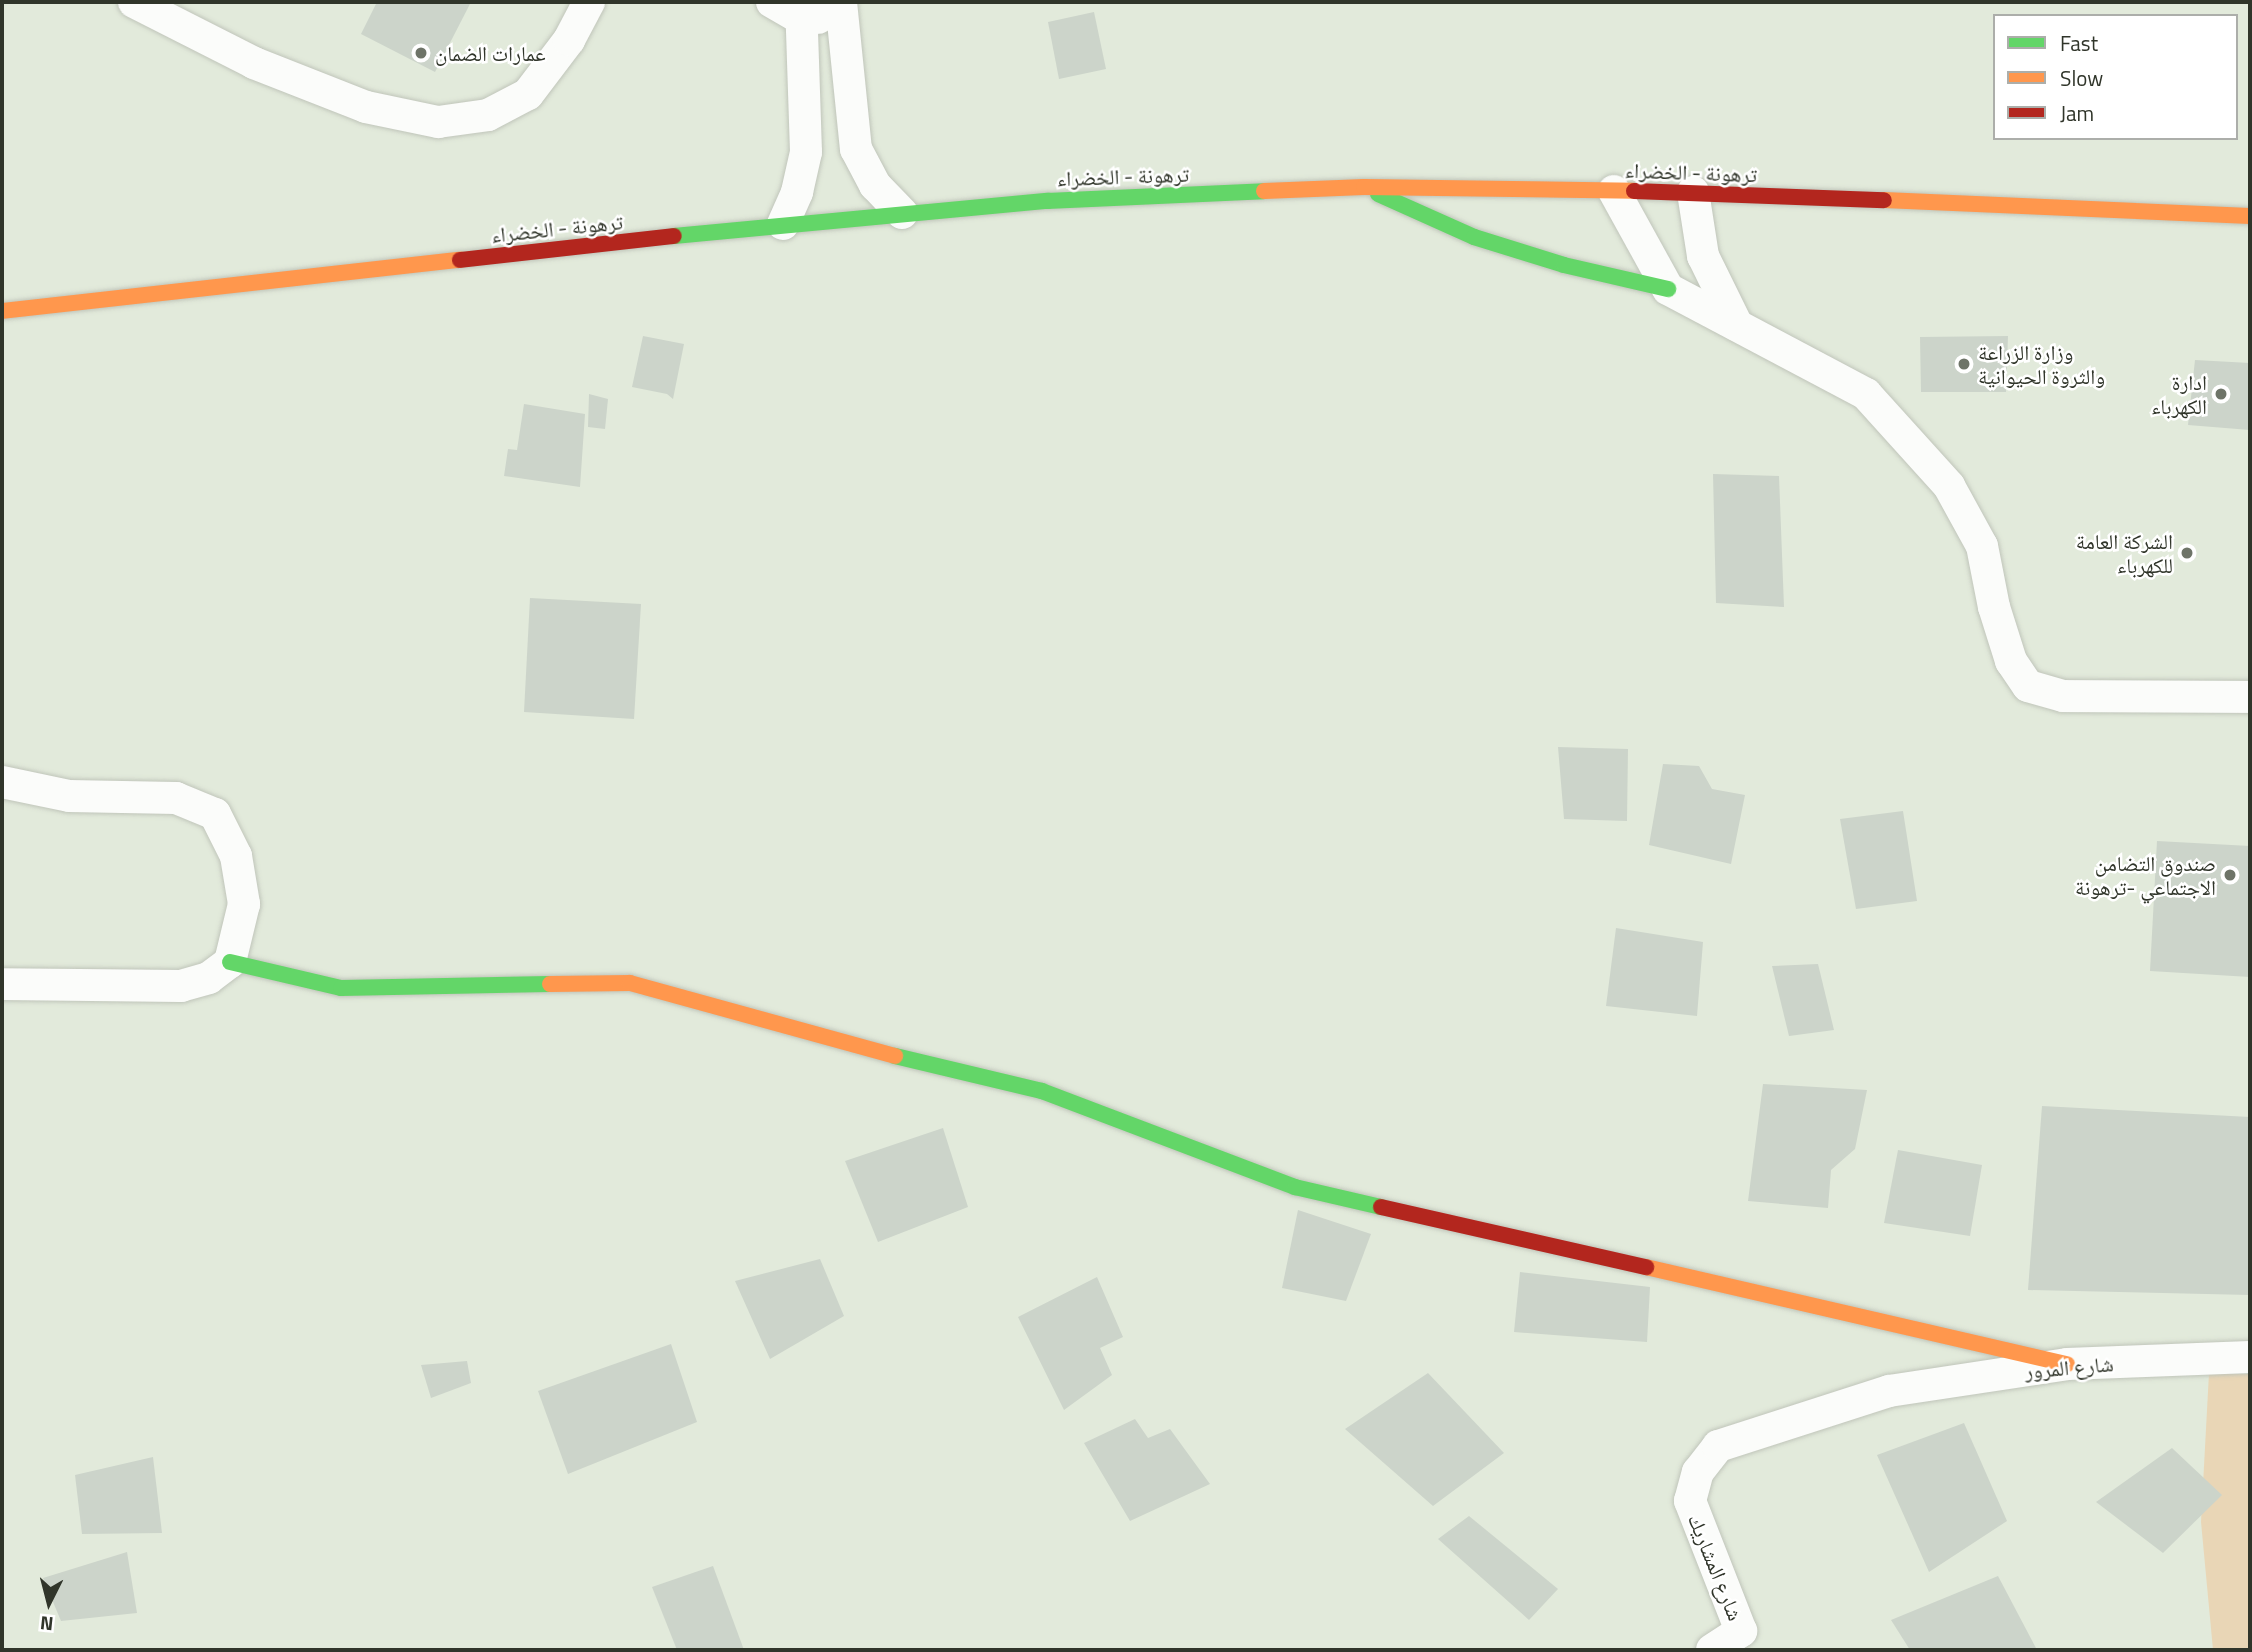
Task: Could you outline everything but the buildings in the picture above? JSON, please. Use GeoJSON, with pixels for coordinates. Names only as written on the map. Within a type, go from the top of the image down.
{"type":"FeatureCollection","features":[{"type":"Feature","properties":{"kind":"main road","name":"ترهونة - الخضراء"},"geometry":{"type":"LineString","coordinates":[[2,311],[783,224],[1046,201],[1364,187],[1693,192],[2250,216]]}},
{"type":"Feature","properties":{"kind":"main road"},"geometry":{"type":"LineString","coordinates":[[1364,187],[1474,237],[1564,265],[1668,289]]}},
{"type":"Feature","properties":{"kind":"main road"},"geometry":{"type":"LineString","coordinates":[[230,962],[341,988],[630,983],[837,1042],[1042,1091],[1295,1186],[2067,1364]]}},
{"type":"Feature","properties":{"kind":"street"},"geometry":{"type":"LineString","coordinates":[[134,2],[279,73],[366,107],[438,122],[488,115],[528,94],[569,40],[589,2]]}},
{"type":"Feature","properties":{"kind":"street"},"geometry":{"type":"LineString","coordinates":[[772,2],[801,10],[841,9],[856,149],[875,185],[902,214]]}},
{"type":"Feature","properties":{"kind":"street"},"geometry":{"type":"LineString","coordinates":[[783,224],[797,192],[806,152],[801,10]]}},
{"type":"Feature","properties":{"kind":"street"},"geometry":{"type":"LineString","coordinates":[[1614,191],[1668,289],[1866,394],[1949,486],[1982,545],[1994,607],[2011,661],[2028,686],[2063,696],[2250,697]]}},
{"type":"Feature","properties":{"kind":"street"},"geometry":{"type":"LineString","coordinates":[[1693,192],[1703,256],[1737,325]]}},
{"type":"Feature","properties":{"kind":"street"},"geometry":{"type":"LineString","coordinates":[[2,782],[69,796],[176,798],[215,814],[236,856],[244,904],[230,962],[209,978],[181,986],[2,984]]}},
{"type":"Feature","properties":{"kind":"street","name":"شارع المرور"},"geometry":{"type":"LineString","coordinates":[[1889,1391],[2067,1364],[2250,1357]]}},
{"type":"Feature","properties":{"kind":"street","name":"شارع المشاريك"},"geometry":{"type":"LineString","coordinates":[[1712,1650],[1741,1631],[1690,1501],[1698,1472],[1718,1446],[1889,1391]]}},
{"type":"Feature","properties":{"kind":"shaded area"},"geometry":{"type":"Polygon","coordinates":[[[2209,1373],[2250,1374],[2250,1650],[2213,1650],[2201,1522],[2209,1373]]]}},
{"type":"Feature","properties":{"kind":"traffic: fast"},"geometry":{"type":"LineString","coordinates":[[674,236],[1047,201],[1264,191]]}},
{"type":"Feature","properties":{"kind":"traffic: fast"},"geometry":{"type":"LineString","coordinates":[[1378,194],[1474,237],[1564,265],[1668,289]]}},
{"type":"Feature","properties":{"kind":"traffic: fast"},"geometry":{"type":"LineString","coordinates":[[230,962],[341,988],[550,984]]}},
{"type":"Feature","properties":{"kind":"traffic: fast"},"geometry":{"type":"LineString","coordinates":[[895,1056],[1042,1091],[1295,1187],[1381,1207]]}},
{"type":"Feature","properties":{"kind":"traffic: slow"},"geometry":{"type":"LineString","coordinates":[[1264,191],[1364,187],[1634,191]]}},
{"type":"Feature","properties":{"kind":"traffic: slow"},"geometry":{"type":"LineString","coordinates":[[1884,200],[2250,216]]}},
{"type":"Feature","properties":{"kind":"traffic: slow"},"geometry":{"type":"LineString","coordinates":[[2,311],[460,260]]}},
{"type":"Feature","properties":{"kind":"traffic: slow"},"geometry":{"type":"LineString","coordinates":[[550,984],[630,983],[895,1056]]}},
{"type":"Feature","properties":{"kind":"traffic: slow"},"geometry":{"type":"LineString","coordinates":[[1646,1267],[2067,1364]]}},
{"type":"Feature","properties":{"kind":"traffic: jam"},"geometry":{"type":"LineString","coordinates":[[1634,191],[1884,200]]}},
{"type":"Feature","properties":{"kind":"traffic: jam"},"geometry":{"type":"LineString","coordinates":[[460,260],[674,236]]}},
{"type":"Feature","properties":{"kind":"traffic: jam"},"geometry":{"type":"LineString","coordinates":[[1381,1207],[1646,1267]]}},
{"type":"Feature","properties":{"kind":"place","name":"عمارات الضمان"},"geometry":{"type":"Point","coordinates":[421,53]}},
{"type":"Feature","properties":{"kind":"place","name":"وزارة الزراعة والثروة الحيوانية"},"geometry":{"type":"Point","coordinates":[1964,364]}},
{"type":"Feature","properties":{"kind":"place","name":"ادارة الكهرباء"},"geometry":{"type":"Point","coordinates":[2221,394]}},
{"type":"Feature","properties":{"kind":"place","name":"الشركة العامة للكهرباء"},"geometry":{"type":"Point","coordinates":[2187,553]}},
{"type":"Feature","properties":{"kind":"place","name":"صندوق التضامن الاجتماعي -ترهونة"},"geometry":{"type":"Point","coordinates":[2230,875]}}]}
